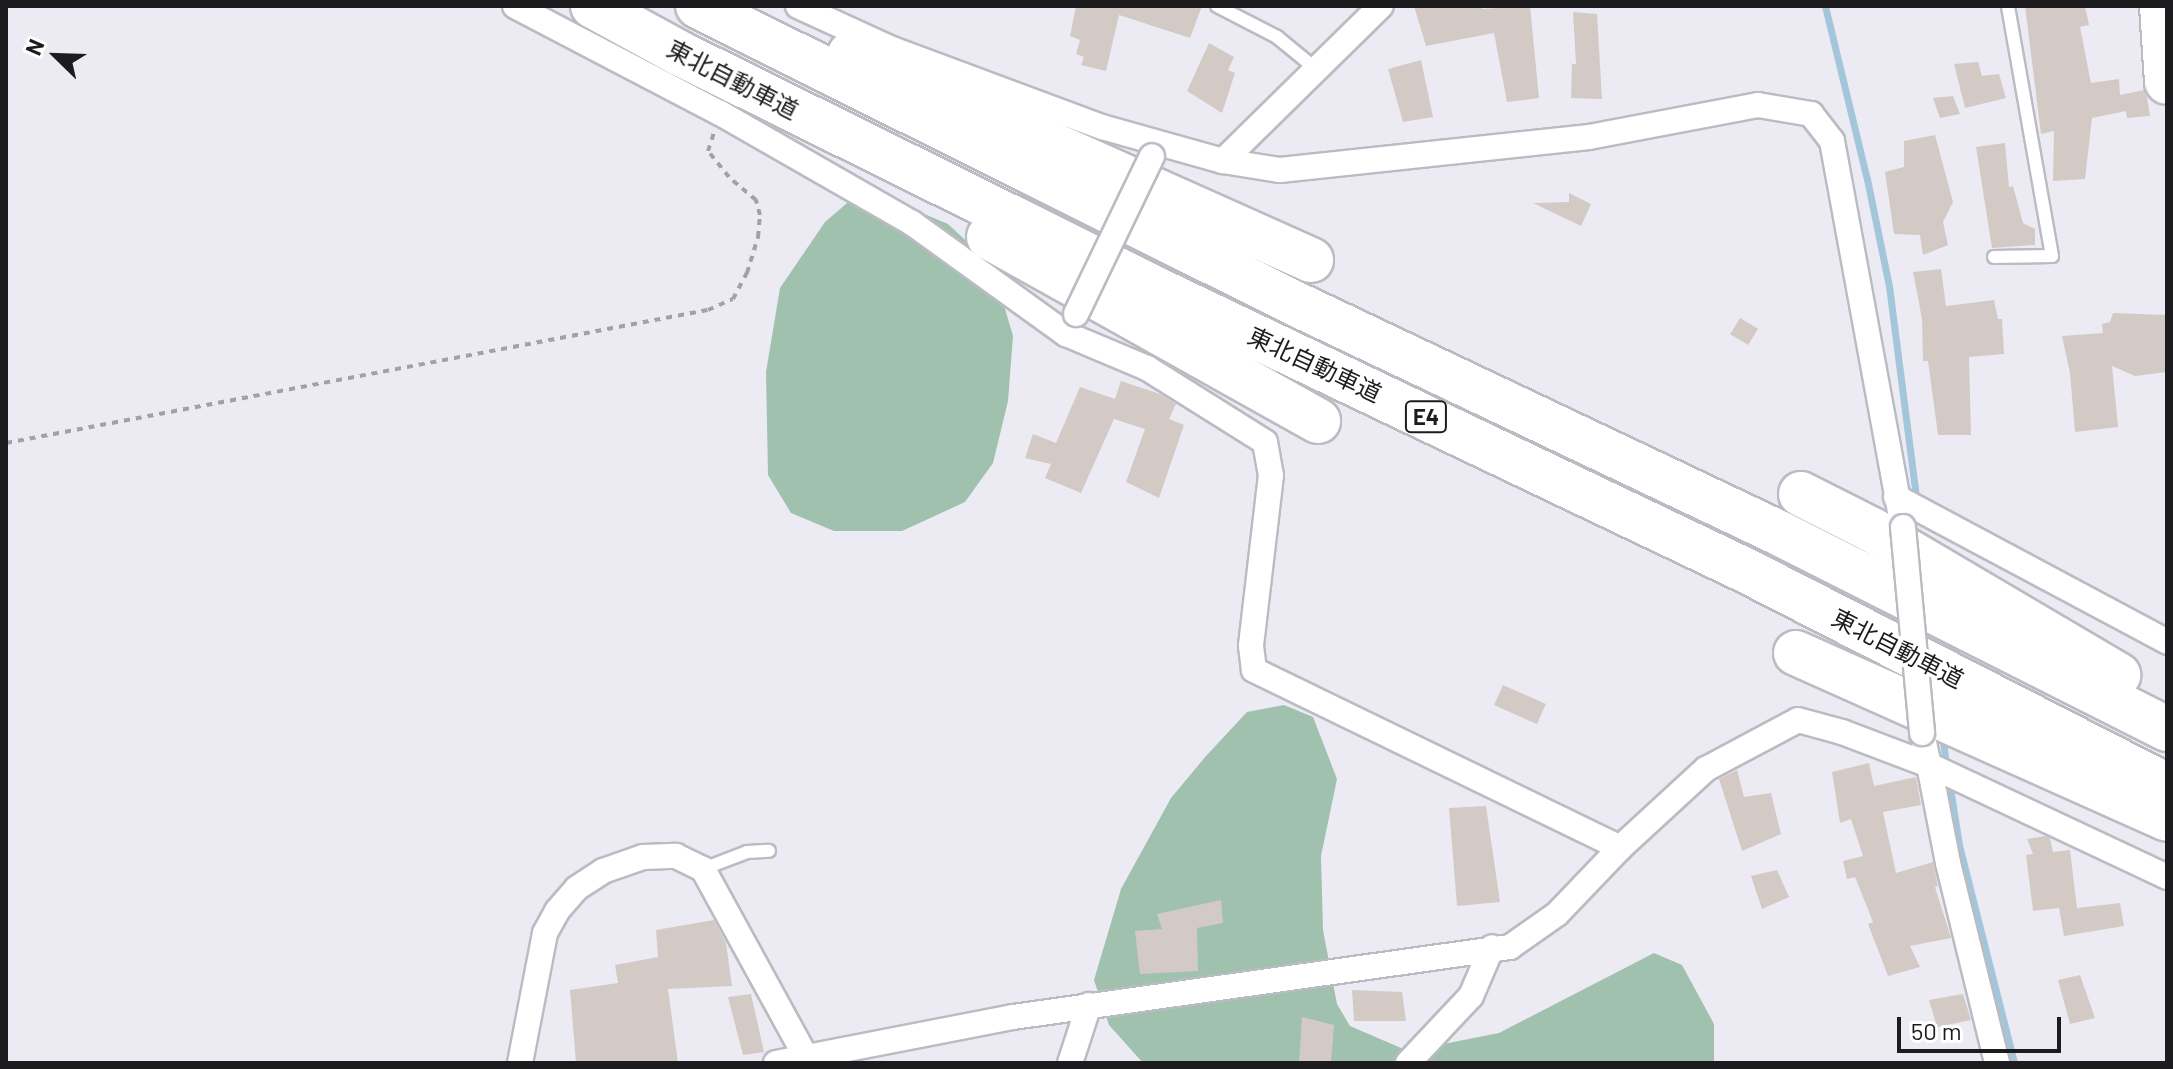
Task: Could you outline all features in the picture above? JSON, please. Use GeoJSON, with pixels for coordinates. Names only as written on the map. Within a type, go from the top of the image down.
{"type":"FeatureCollection","features":[{"type":"Feature","properties":{"kind":"highway","name":"東北自動車道"},"geometry":{"type":"LineString","coordinates":[[593,6],[681,54],[1162,292],[1749,572],[2167,786]]}},
{"type":"Feature","properties":{"kind":"highway","name":"東北自動車道"},"geometry":{"type":"LineString","coordinates":[[698,6],[1268,291],[1779,533],[2167,729]]}},
{"type":"Feature","properties":{"kind":"highway"},"geometry":{"type":"LineString","coordinates":[[733,6],[942,93],[1311,260]]}},
{"type":"Feature","properties":{"kind":"highway"},"geometry":{"type":"LineString","coordinates":[[2162,6],[2167,82]]}},
{"type":"Feature","properties":{"kind":"highway"},"geometry":{"type":"LineString","coordinates":[[681,54],[842,153],[1318,421]]}},
{"type":"Feature","properties":{"kind":"highway"},"geometry":{"type":"LineString","coordinates":[[1801,494],[1872,530],[2167,704]]}},
{"type":"Feature","properties":{"kind":"highway"},"geometry":{"type":"LineString","coordinates":[[1796,653],[2167,819]]}},
{"type":"Feature","properties":{"kind":"street"},"geometry":{"type":"LineString","coordinates":[[515,6],[720,113],[912,223],[1265,442],[1271,475],[1251,646],[1254,670],[1620,848]]}},
{"type":"Feature","properties":{"kind":"street"},"geometry":{"type":"LineString","coordinates":[[1223,161],[1381,6]]}},
{"type":"Feature","properties":{"kind":"street"},"geometry":{"type":"LineString","coordinates":[[801,7],[892,49],[1155,148],[1280,170],[1589,137],[1758,105],[1811,114],[1832,141],[1903,527],[1922,733],[1934,767],[1948,863],[1997,1063]]}},
{"type":"Feature","properties":{"kind":"street"},"geometry":{"type":"LineString","coordinates":[[1071,324],[1155,148]]}},
{"type":"Feature","properties":{"kind":"street"},"geometry":{"type":"LineString","coordinates":[[1896,497],[2167,642]]}},
{"type":"Feature","properties":{"kind":"street"},"geometry":{"type":"LineString","coordinates":[[776,1063],[1089,1005],[1492,947],[1510,947],[1557,914],[1620,848],[1706,769],[1798,720],[1842,732],[1934,767],[2167,877]]}},
{"type":"Feature","properties":{"kind":"street"},"geometry":{"type":"LineString","coordinates":[[520,1063],[545,933],[557,911],[577,888],[603,871],[643,857],[676,856],[703,869],[807,1059]]}},
{"type":"Feature","properties":{"kind":"street"},"geometry":{"type":"LineString","coordinates":[[1408,1063],[1471,996],[1492,947]]}},
{"type":"Feature","properties":{"kind":"street"},"geometry":{"type":"LineString","coordinates":[[1070,1063],[1089,1005]]}},
{"type":"Feature","properties":{"kind":"lane"},"geometry":{"type":"LineString","coordinates":[[1217,6],[1277,37],[1316,69]]}},
{"type":"Feature","properties":{"kind":"lane"},"geometry":{"type":"LineString","coordinates":[[1994,257],[2052,256],[2008,6]]}},
{"type":"Feature","properties":{"kind":"lane"},"geometry":{"type":"LineString","coordinates":[[703,869],[747,852],[769,851]]}},
{"type":"Feature","properties":{"kind":"path"},"geometry":{"type":"LineString","coordinates":[[6,443],[708,310],[733,299],[747,273],[758,237],[760,215],[756,200],[729,177],[708,151],[720,113]]}},
{"type":"Feature","properties":{"kind":"green space"},"geometry":{"type":"Polygon","coordinates":[[[860,192],[891,200],[948,224],[992,265],[1013,336],[1008,401],[993,463],[965,502],[902,531],[834,531],[791,513],[768,475],[766,372],[780,288],[825,222],[860,192]]]}},
{"type":"Feature","properties":{"kind":"green space"},"geometry":{"type":"Polygon","coordinates":[[[1284,705],[1313,717],[1337,779],[1321,856],[1323,930],[1337,1004],[1350,1026],[1408,1051],[1499,1033],[1654,953],[1682,965],[1714,1024],[1714,1063],[1143,1063],[1109,1025],[1094,980],[1121,889],[1171,798],[1206,756],[1247,712],[1284,705]]]}},
{"type":"Feature","properties":{"kind":"building"},"geometry":{"type":"Polygon","coordinates":[[[1076,6],[1202,6],[1190,38],[1119,15],[1106,71],[1081,65],[1084,57],[1076,54],[1080,40],[1070,36],[1076,6]]]}},
{"type":"Feature","properties":{"kind":"building"},"geometry":{"type":"Polygon","coordinates":[[[1414,6],[1481,6],[1482,9],[1530,6],[1539,98],[1507,102],[1494,33],[1426,46],[1414,6]]]}},
{"type":"Feature","properties":{"kind":"building"},"geometry":{"type":"Polygon","coordinates":[[[2025,6],[2085,6],[2089,25],[2080,27],[2091,83],[2119,79],[2120,95],[2144,90],[2147,97],[2150,116],[2127,118],[2126,111],[2092,118],[2085,179],[2053,181],[2054,131],[2041,134],[2025,6]]]}},
{"type":"Feature","properties":{"kind":"building"},"geometry":{"type":"Polygon","coordinates":[[[1573,12],[1597,14],[1602,99],[1571,98],[1572,64],[1576,64],[1573,12]]]}},
{"type":"Feature","properties":{"kind":"building"},"geometry":{"type":"Polygon","coordinates":[[[1209,43],[1234,57],[1228,70],[1235,73],[1222,113],[1187,91],[1209,43]]]}},
{"type":"Feature","properties":{"kind":"building"},"geometry":{"type":"Polygon","coordinates":[[[1421,60],[1433,117],[1403,122],[1388,69],[1421,60]]]}},
{"type":"Feature","properties":{"kind":"building"},"geometry":{"type":"Polygon","coordinates":[[[1978,62],[1982,76],[1999,74],[2006,98],[1965,108],[1954,64],[1978,62]]]}},
{"type":"Feature","properties":{"kind":"building"},"geometry":{"type":"Polygon","coordinates":[[[1953,96],[1960,114],[1940,118],[1933,98],[1953,96]]]}},
{"type":"Feature","properties":{"kind":"building"},"geometry":{"type":"Polygon","coordinates":[[[1935,135],[1953,202],[1943,222],[1948,245],[1923,255],[1920,235],[1894,234],[1885,172],[1904,167],[1904,141],[1935,135]]]}},
{"type":"Feature","properties":{"kind":"building"},"geometry":{"type":"Polygon","coordinates":[[[2005,143],[2009,187],[2013,186],[2023,223],[2035,229],[2035,245],[1992,248],[1976,147],[2005,143]]]}},
{"type":"Feature","properties":{"kind":"building"},"geometry":{"type":"Polygon","coordinates":[[[1569,193],[1591,204],[1581,226],[1533,203],[1569,202],[1569,193]]]}},
{"type":"Feature","properties":{"kind":"building"},"geometry":{"type":"Polygon","coordinates":[[[1941,269],[1946,306],[1994,300],[1998,319],[2002,319],[2004,354],[1969,357],[1971,435],[1938,435],[1928,361],[1923,361],[1922,319],[1913,272],[1941,269]]]}},
{"type":"Feature","properties":{"kind":"building"},"geometry":{"type":"Polygon","coordinates":[[[2113,313],[2167,315],[2167,372],[2135,376],[2112,366],[2118,427],[2075,432],[2070,373],[2062,336],[2103,333],[2102,324],[2110,322],[2113,313]]]}},
{"type":"Feature","properties":{"kind":"building"},"geometry":{"type":"Polygon","coordinates":[[[1740,318],[1758,329],[1748,345],[1730,334],[1740,318]]]}},
{"type":"Feature","properties":{"kind":"building"},"geometry":{"type":"Polygon","coordinates":[[[1121,381],[1160,394],[1176,404],[1169,419],[1184,425],[1159,498],[1126,482],[1145,429],[1114,419],[1081,493],[1045,478],[1051,464],[1025,458],[1033,434],[1056,443],[1080,387],[1115,399],[1121,381]]]}},
{"type":"Feature","properties":{"kind":"building"},"geometry":{"type":"Polygon","coordinates":[[[1503,685],[1546,704],[1537,724],[1494,705],[1503,685]]]}},
{"type":"Feature","properties":{"kind":"building"},"geometry":{"type":"Polygon","coordinates":[[[1869,763],[1874,786],[1916,777],[1921,805],[1883,812],[1896,873],[1933,862],[1938,886],[1935,887],[1951,938],[1910,946],[1920,967],[1888,976],[1868,924],[1873,922],[1855,877],[1847,879],[1843,861],[1863,856],[1851,819],[1840,823],[1832,772],[1869,763]]]}},
{"type":"Feature","properties":{"kind":"building"},"geometry":{"type":"Polygon","coordinates":[[[1737,770],[1744,797],[1771,793],[1781,834],[1742,851],[1719,779],[1737,770]]]}},
{"type":"Feature","properties":{"kind":"building"},"geometry":{"type":"Polygon","coordinates":[[[1486,806],[1500,902],[1457,906],[1449,808],[1486,806]]]}},
{"type":"Feature","properties":{"kind":"building"},"geometry":{"type":"Polygon","coordinates":[[[2050,838],[2053,852],[2070,850],[2077,908],[2120,903],[2124,926],[2064,936],[2059,908],[2033,911],[2026,855],[2033,854],[2027,839],[2050,838]]]}},
{"type":"Feature","properties":{"kind":"building"},"geometry":{"type":"Polygon","coordinates":[[[1777,870],[1789,897],[1762,909],[1751,876],[1777,870]]]}},
{"type":"Feature","properties":{"kind":"building"},"geometry":{"type":"Polygon","coordinates":[[[1221,900],[1223,923],[1197,928],[1198,971],[1140,974],[1135,931],[1162,929],[1157,914],[1221,900]]]}},
{"type":"Feature","properties":{"kind":"building"},"geometry":{"type":"Polygon","coordinates":[[[714,920],[726,943],[732,986],[668,989],[678,1063],[576,1063],[570,990],[618,983],[615,965],[658,957],[656,930],[714,920]]]}},
{"type":"Feature","properties":{"kind":"building"},"geometry":{"type":"Polygon","coordinates":[[[2080,975],[2095,1018],[2070,1024],[2058,980],[2080,975]]]}},
{"type":"Feature","properties":{"kind":"building"},"geometry":{"type":"Polygon","coordinates":[[[1352,990],[1402,992],[1406,1021],[1354,1021],[1352,990]]]}},
{"type":"Feature","properties":{"kind":"building"},"geometry":{"type":"Polygon","coordinates":[[[751,994],[764,1052],[743,1055],[728,997],[751,994]]]}},
{"type":"Feature","properties":{"kind":"building"},"geometry":{"type":"Polygon","coordinates":[[[1963,994],[1971,1020],[1937,1027],[1929,1000],[1963,994]]]}},
{"type":"Feature","properties":{"kind":"building"},"geometry":{"type":"Polygon","coordinates":[[[1302,1017],[1334,1025],[1331,1063],[1299,1063],[1302,1017]]]}},
{"type":"Feature","properties":{"kind":"waterway"},"geometry":{"type":"LineString","coordinates":[[1825,6],[1889,286],[1917,504]]}},
{"type":"Feature","properties":{"kind":"waterway"},"geometry":{"type":"LineString","coordinates":[[1943,739],[1946,769]]}},
{"type":"Feature","properties":{"kind":"waterway"},"geometry":{"type":"LineString","coordinates":[[1949,781],[1959,845],[2014,1063]]}}]}
